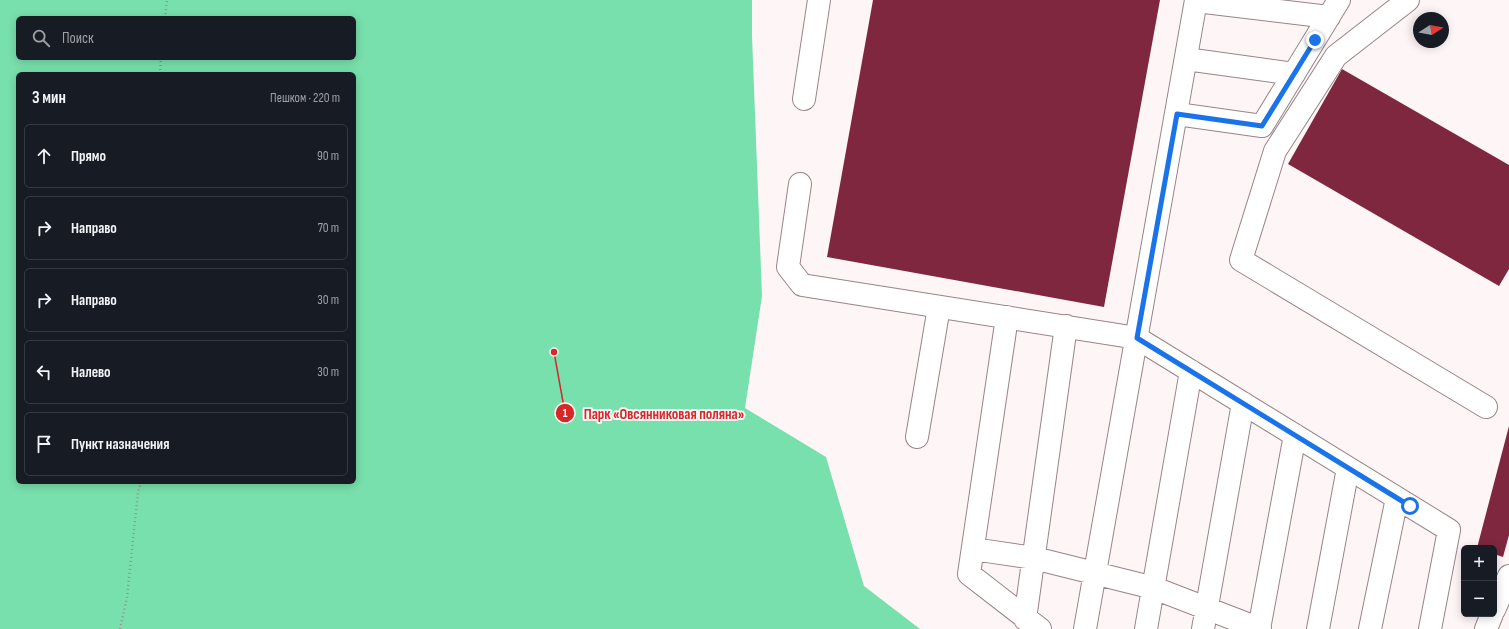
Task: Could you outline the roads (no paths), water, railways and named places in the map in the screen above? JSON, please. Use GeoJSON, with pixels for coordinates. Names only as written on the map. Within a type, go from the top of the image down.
{"type":"FeatureCollection","features":[{"type":"Feature","properties":{"kind":"street"},"geometry":{"type":"LineString","coordinates":[[804,99],[819,0]]}},
{"type":"Feature","properties":{"kind":"street"},"geometry":{"type":"LineString","coordinates":[[1408,0],[1336,56],[1275,151],[1241,260],[1486,408]]}},
{"type":"Feature","properties":{"kind":"street"},"geometry":{"type":"LineString","coordinates":[[1084,629],[1196,1],[1334,9],[1262,126],[1177,114]]}},
{"type":"Feature","properties":{"kind":"street"},"geometry":{"type":"LineString","coordinates":[[1186,59],[1294,74]]}},
{"type":"Feature","properties":{"kind":"street"},"geometry":{"type":"LineString","coordinates":[[800,184],[788,267],[802,285],[1137,338],[1449,530],[1430,629]]}},
{"type":"Feature","properties":{"kind":"street"},"geometry":{"type":"LineString","coordinates":[[917,437],[939,306]]}},
{"type":"Feature","properties":{"kind":"street"},"geometry":{"type":"LineString","coordinates":[[1007,317],[969,574],[1033,624]]}},
{"type":"Feature","properties":{"kind":"street"},"geometry":{"type":"LineString","coordinates":[[1033,624],[1034,558],[1066,326]]}},
{"type":"Feature","properties":{"kind":"street"},"geometry":{"type":"LineString","coordinates":[[1146,629],[1191,370]]}},
{"type":"Feature","properties":{"kind":"street"},"geometry":{"type":"LineString","coordinates":[[1205,619],[1243,403]]}},
{"type":"Feature","properties":{"kind":"street"},"geometry":{"type":"LineString","coordinates":[[973,549],[1034,558],[1154,588],[1205,619],[1259,629],[1295,435]]}},
{"type":"Feature","properties":{"kind":"street"},"geometry":{"type":"LineString","coordinates":[[1318,629],[1348,468]]}},
{"type":"Feature","properties":{"kind":"street"},"geometry":{"type":"LineString","coordinates":[[1370,629],[1396,498]]}},
{"type":"Feature","properties":{"kind":"street"},"geometry":{"type":"LineString","coordinates":[[1497,603],[1509,576]]}},
{"type":"Feature","properties":{"kind":"street"},"geometry":{"type":"LineString","coordinates":[[1486,629],[1491,617]]}},
{"type":"Feature","properties":{"kind":"place","name":"Парк «Овсянниковая поляна»"},"geometry":{"type":"Point","coordinates":[554,352]}}]}
